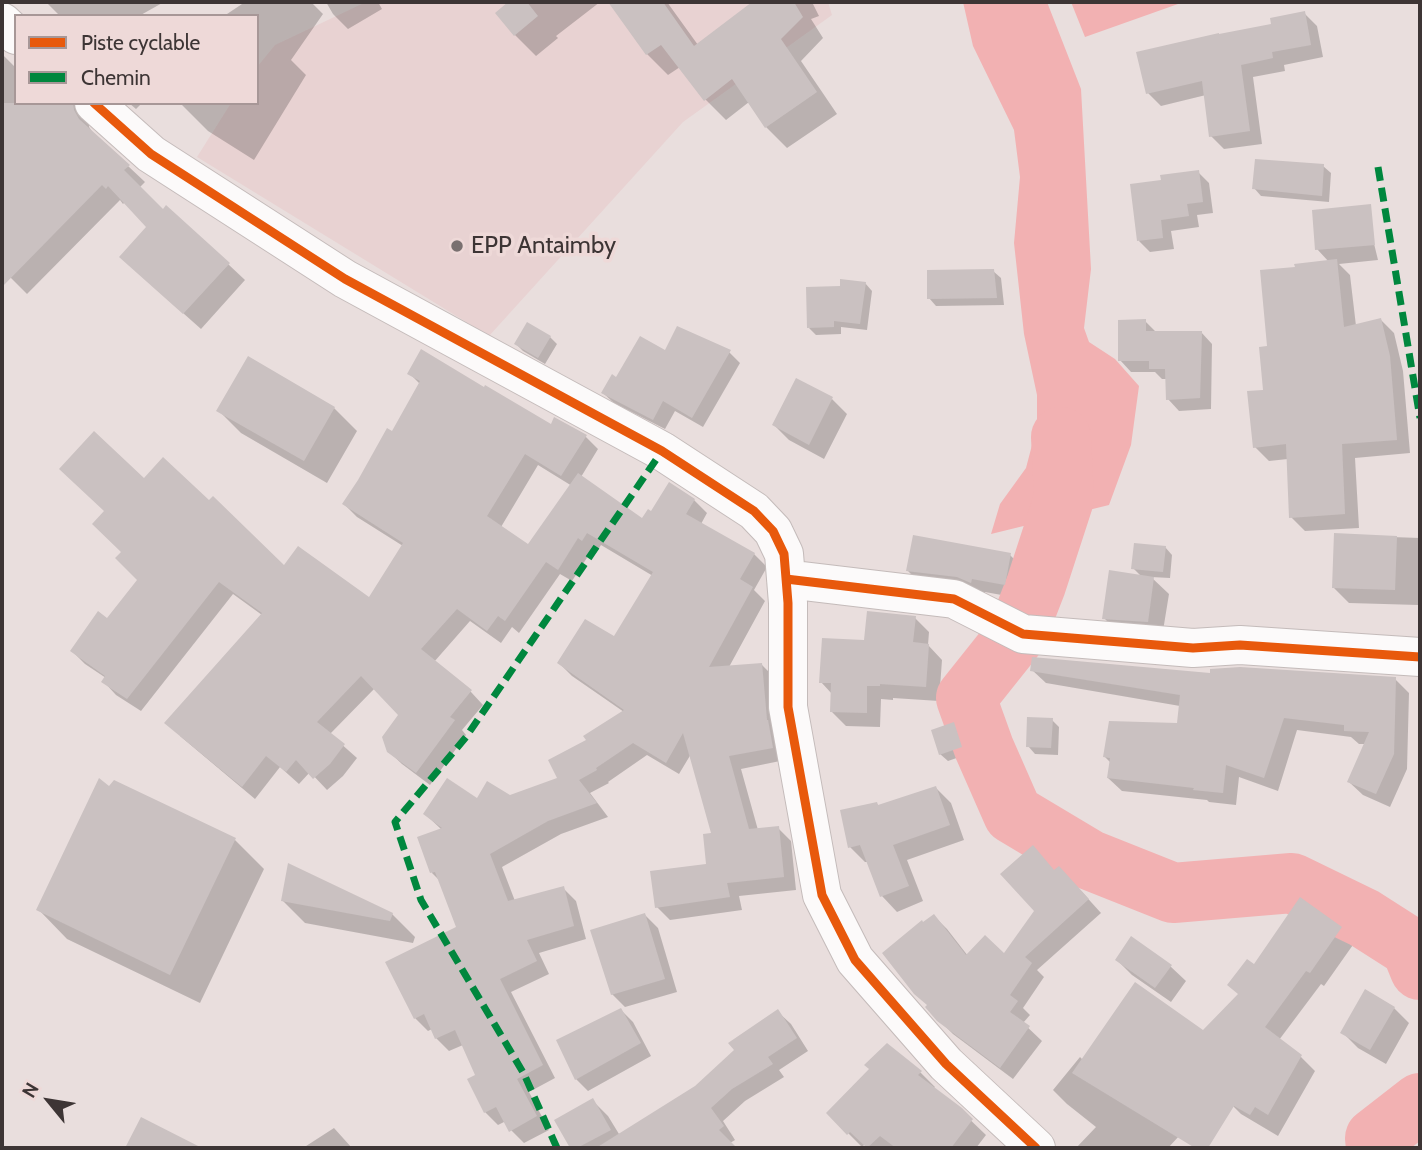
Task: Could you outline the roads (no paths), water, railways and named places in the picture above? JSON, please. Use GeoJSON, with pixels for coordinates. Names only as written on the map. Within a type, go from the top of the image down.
{"type":"FeatureCollection","features":[{"type":"Feature","properties":{"kind":"street"},"geometry":{"type":"LineString","coordinates":[[96,105],[152,154],[345,279],[662,451],[754,511],[773,531],[785,554],[788,707],[822,895],[855,960],[946,1064],[1036,1148]]}},
{"type":"Feature","properties":{"kind":"street"},"geometry":{"type":"LineString","coordinates":[[786,579],[954,599],[1017,632],[1194,648],[1241,645],[1420,657]]}},
{"type":"Feature","properties":{"kind":"waterway"},"geometry":{"type":"LineString","coordinates":[[1061,437],[1064,499],[1036,585],[1017,634],[966,698],[1013,814],[1090,860],[1173,893],[1292,883],[1364,918],[1411,948],[1420,970]]}},
{"type":"Feature","properties":{"kind":"waterway"},"geometry":{"type":"LineString","coordinates":[[1376,1148],[1375,1138],[1420,1103]]}},
{"type":"Feature","properties":{"kind":"place","name":"EPP Antaimby"},"geometry":{"type":"Point","coordinates":[457,246]}}]}
